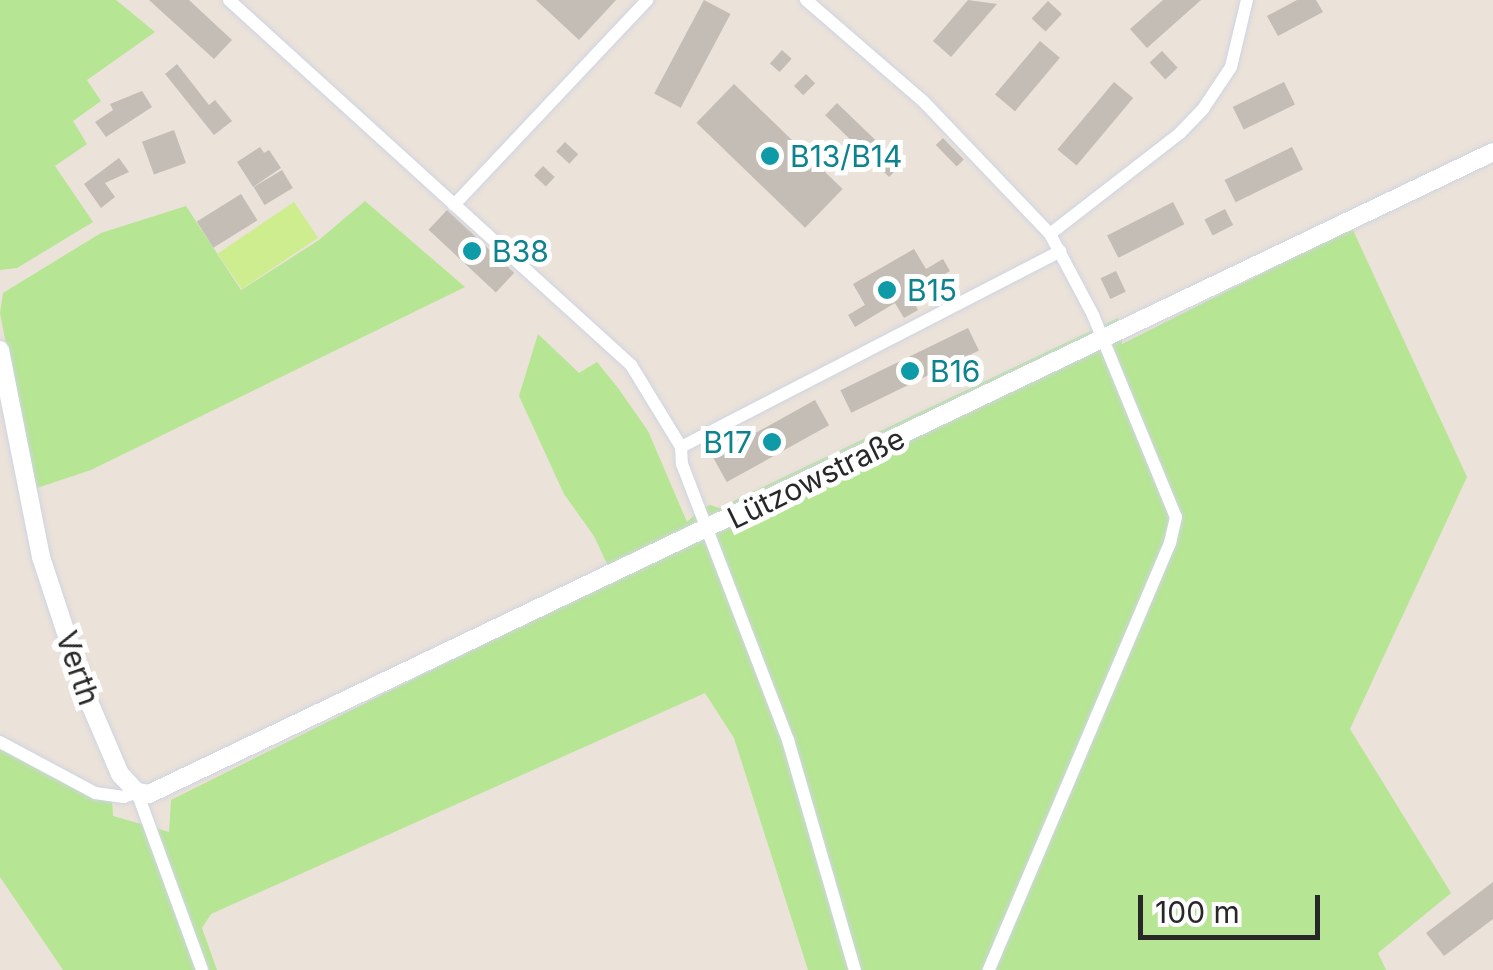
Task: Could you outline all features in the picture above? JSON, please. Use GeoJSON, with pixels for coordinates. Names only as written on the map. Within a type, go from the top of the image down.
{"type":"FeatureCollection","features":[{"type":"Feature","properties":{"kind":"street"},"geometry":{"type":"LineString","coordinates":[[229,0],[631,365],[681,448],[682,464],[788,740],[855,970]]}},
{"type":"Feature","properties":{"kind":"street"},"geometry":{"type":"LineString","coordinates":[[454,205],[647,0]]}},
{"type":"Feature","properties":{"kind":"street"},"geometry":{"type":"LineString","coordinates":[[806,0],[923,102],[1050,234],[1103,338],[1176,517],[1176,527],[989,970]]}},
{"type":"Feature","properties":{"kind":"street"},"geometry":{"type":"LineString","coordinates":[[1050,234],[1180,133],[1203,109],[1231,67],[1247,0]]}},
{"type":"Feature","properties":{"kind":"street","name":"Lützowstraße"},"geometry":{"type":"LineString","coordinates":[[137,792],[160,791],[1493,152]]}},
{"type":"Feature","properties":{"kind":"street"},"geometry":{"type":"LineString","coordinates":[[681,448],[1060,251]]}},
{"type":"Feature","properties":{"kind":"street","name":"Verth"},"geometry":{"type":"LineString","coordinates":[[0,350],[40,557],[107,747],[120,774],[137,792],[202,970]]}},
{"type":"Feature","properties":{"kind":"street"},"geometry":{"type":"LineString","coordinates":[[0,742],[95,793],[124,798],[137,792]]}},
{"type":"Feature","properties":{"kind":"green space"},"geometry":{"type":"Polygon","coordinates":[[[0,0],[116,0],[155,32],[87,80],[101,101],[73,121],[87,144],[55,166],[93,222],[17,268],[0,270],[0,0]]]}},
{"type":"Feature","properties":{"kind":"green space"},"geometry":{"type":"Polygon","coordinates":[[[365,201],[465,287],[91,470],[34,489],[0,313],[3,293],[101,233],[186,206],[241,290],[319,240],[365,201]]]}},
{"type":"Feature","properties":{"kind":"green space"},"geometry":{"type":"Polygon","coordinates":[[[294,202],[318,238],[242,289],[218,253],[294,202]]]}},
{"type":"Feature","properties":{"kind":"green space"},"geometry":{"type":"Polygon","coordinates":[[[1352,228],[1467,477],[1350,729],[1451,893],[1378,953],[1386,970],[808,970],[734,738],[705,693],[211,914],[202,928],[217,970],[63,970],[0,877],[0,742],[112,797],[113,816],[169,832],[171,800],[614,579],[594,536],[564,494],[519,396],[538,334],[579,373],[597,362],[618,388],[648,431],[687,522],[701,509],[710,505],[719,508],[1118,318],[1122,344],[1352,228]]]}},
{"type":"Feature","properties":{"kind":"building"},"geometry":{"type":"Polygon","coordinates":[[[149,0],[189,0],[232,40],[214,59],[149,0]]]}},
{"type":"Feature","properties":{"kind":"building"},"geometry":{"type":"Polygon","coordinates":[[[536,0],[616,0],[579,40],[536,0]]]}},
{"type":"Feature","properties":{"kind":"building"},"geometry":{"type":"Polygon","coordinates":[[[704,0],[730,14],[681,108],[654,94],[704,0]]]}},
{"type":"Feature","properties":{"kind":"building"},"geometry":{"type":"Polygon","coordinates":[[[968,0],[997,4],[951,57],[933,41],[968,0]]]}},
{"type":"Feature","properties":{"kind":"building"},"geometry":{"type":"Polygon","coordinates":[[[1163,0],[1201,0],[1147,48],[1130,29],[1163,0]]]}},
{"type":"Feature","properties":{"kind":"building"},"geometry":{"type":"Polygon","coordinates":[[[1297,0],[1316,0],[1323,12],[1278,36],[1267,16],[1297,0]]]}},
{"type":"Feature","properties":{"kind":"building"},"geometry":{"type":"Polygon","coordinates":[[[1048,1],[1062,14],[1046,32],[1032,19],[1048,1]]]}},
{"type":"Feature","properties":{"kind":"building"},"geometry":{"type":"Polygon","coordinates":[[[1040,41],[1060,58],[1015,111],[995,95],[1040,41]]]}},
{"type":"Feature","properties":{"kind":"building"},"geometry":{"type":"Polygon","coordinates":[[[782,50],[792,59],[780,72],[770,63],[782,50]]]}},
{"type":"Feature","properties":{"kind":"building"},"geometry":{"type":"Polygon","coordinates":[[[1162,51],[1178,68],[1165,79],[1150,63],[1162,51]]]}},
{"type":"Feature","properties":{"kind":"building"},"geometry":{"type":"Polygon","coordinates":[[[177,64],[209,105],[215,100],[232,121],[214,135],[165,74],[177,64]]]}},
{"type":"Feature","properties":{"kind":"building"},"geometry":{"type":"Polygon","coordinates":[[[806,74],[815,83],[803,95],[794,86],[806,74]]]}},
{"type":"Feature","properties":{"kind":"building"},"geometry":{"type":"Polygon","coordinates":[[[1114,82],[1133,98],[1077,165],[1057,149],[1114,82]]]}},
{"type":"Feature","properties":{"kind":"building"},"geometry":{"type":"Polygon","coordinates":[[[1284,82],[1295,104],[1244,129],[1233,107],[1284,82]]]}},
{"type":"Feature","properties":{"kind":"building","name":"B13/B14"},"geometry":{"type":"Polygon","coordinates":[[[734,84],[843,189],[805,228],[696,123],[734,84]]]}},
{"type":"Feature","properties":{"kind":"building"},"geometry":{"type":"Polygon","coordinates":[[[142,91],[152,107],[106,137],[95,122],[113,110],[110,104],[142,91]]]}},
{"type":"Feature","properties":{"kind":"building"},"geometry":{"type":"Polygon","coordinates":[[[837,103],[901,165],[889,177],[825,115],[837,103]]]}},
{"type":"Feature","properties":{"kind":"building"},"geometry":{"type":"Polygon","coordinates":[[[174,130],[186,163],[154,175],[142,142],[174,130]]]}},
{"type":"Feature","properties":{"kind":"building"},"geometry":{"type":"Polygon","coordinates":[[[943,138],[964,160],[957,167],[936,145],[943,138]]]}},
{"type":"Feature","properties":{"kind":"building"},"geometry":{"type":"Polygon","coordinates":[[[565,142],[578,154],[569,164],[556,152],[565,142]]]}},
{"type":"Feature","properties":{"kind":"building"},"geometry":{"type":"Polygon","coordinates":[[[260,147],[264,153],[269,150],[281,168],[253,187],[237,162],[260,147]]]}},
{"type":"Feature","properties":{"kind":"building"},"geometry":{"type":"Polygon","coordinates":[[[1292,147],[1303,169],[1236,202],[1225,180],[1292,147]]]}},
{"type":"Feature","properties":{"kind":"building"},"geometry":{"type":"Polygon","coordinates":[[[119,158],[129,172],[105,183],[115,197],[101,208],[84,184],[119,158]]]}},
{"type":"Feature","properties":{"kind":"building"},"geometry":{"type":"Polygon","coordinates":[[[543,166],[555,177],[546,186],[534,176],[543,166]]]}},
{"type":"Feature","properties":{"kind":"building"},"geometry":{"type":"Polygon","coordinates":[[[282,170],[293,188],[265,205],[254,187],[282,170]]]}},
{"type":"Feature","properties":{"kind":"building"},"geometry":{"type":"Polygon","coordinates":[[[241,194],[257,220],[213,248],[197,222],[241,194]]]}},
{"type":"Feature","properties":{"kind":"building"},"geometry":{"type":"Polygon","coordinates":[[[1173,202],[1184,224],[1118,258],[1107,236],[1173,202]]]}},
{"type":"Feature","properties":{"kind":"building"},"geometry":{"type":"Polygon","coordinates":[[[1225,209],[1233,225],[1213,235],[1205,219],[1225,209]]]}},
{"type":"Feature","properties":{"kind":"building","name":"B38"},"geometry":{"type":"Polygon","coordinates":[[[447,210],[514,273],[496,292],[429,230],[447,210]]]}},
{"type":"Feature","properties":{"kind":"building","name":"B15"},"geometry":{"type":"Polygon","coordinates":[[[914,249],[926,269],[943,259],[950,271],[910,295],[918,310],[904,318],[895,303],[855,327],[848,315],[865,305],[853,284],[914,249]]]}},
{"type":"Feature","properties":{"kind":"building"},"geometry":{"type":"Polygon","coordinates":[[[1116,271],[1126,292],[1110,299],[1101,278],[1116,271]]]}},
{"type":"Feature","properties":{"kind":"building","name":"B16"},"geometry":{"type":"Polygon","coordinates":[[[968,328],[979,350],[851,413],[840,390],[968,328]]]}},
{"type":"Feature","properties":{"kind":"building","name":"B17"},"geometry":{"type":"Polygon","coordinates":[[[815,400],[829,425],[727,482],[713,457],[815,400]]]}},
{"type":"Feature","properties":{"kind":"building"},"geometry":{"type":"Polygon","coordinates":[[[1493,882],[1493,919],[1444,956],[1426,933],[1493,882]]]}},
{"type":"Feature","properties":{"kind":"place","name":"B13/B14"},"geometry":{"type":"Point","coordinates":[770,156]}},
{"type":"Feature","properties":{"kind":"place","name":"B38"},"geometry":{"type":"Point","coordinates":[472,251]}},
{"type":"Feature","properties":{"kind":"place","name":"B15"},"geometry":{"type":"Point","coordinates":[887,290]}},
{"type":"Feature","properties":{"kind":"place","name":"B16"},"geometry":{"type":"Point","coordinates":[910,371]}},
{"type":"Feature","properties":{"kind":"place","name":"B17"},"geometry":{"type":"Point","coordinates":[772,442]}}]}
